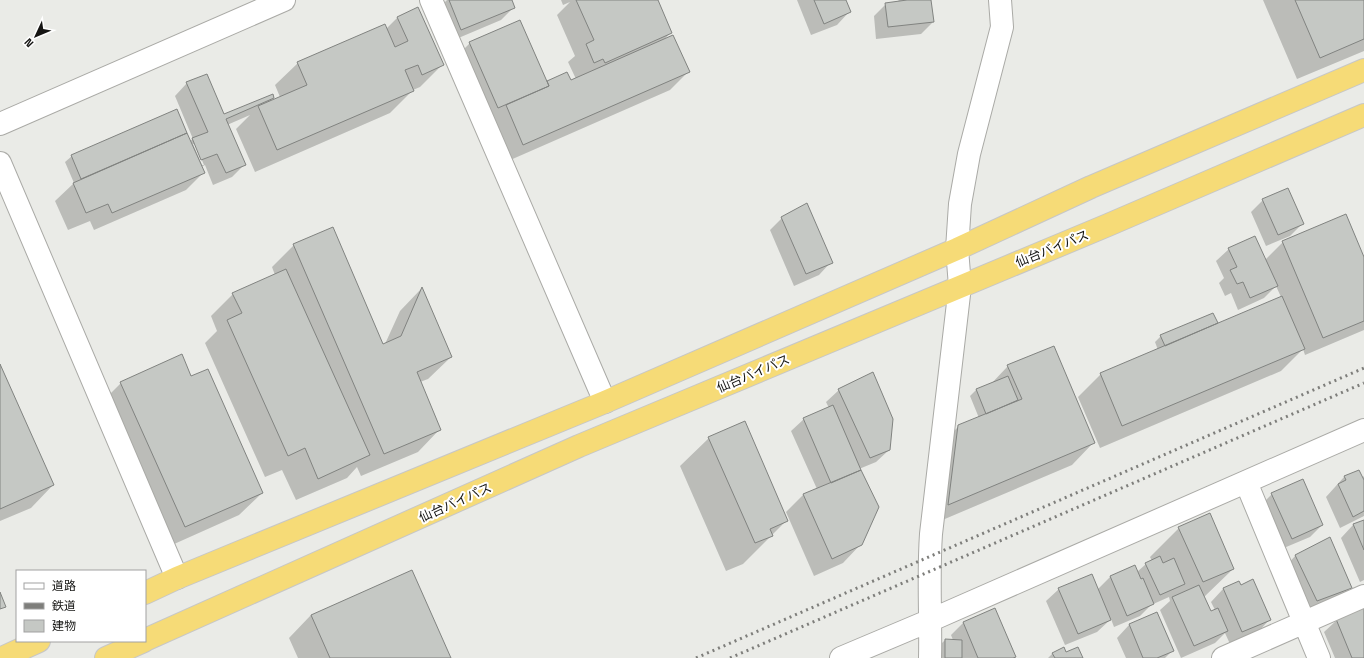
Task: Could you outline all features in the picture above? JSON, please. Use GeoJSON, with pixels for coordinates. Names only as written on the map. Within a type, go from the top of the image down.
{"type":"FeatureCollection","features":[{"type":"Feature","properties":{"kind":"highway"},"geometry":{"type":"LineString","coordinates":[[146,593],[177,578],[606,402],[957,249],[1091,188],[1364,70]]}},
{"type":"Feature","properties":{"kind":"highway","name":"仙台バイパス"},"geometry":{"type":"LineString","coordinates":[[146,640],[578,446],[1108,225],[1364,115]]}},
{"type":"Feature","properties":{"kind":"highway"},"geometry":{"type":"LineString","coordinates":[[2,658],[37,642]]}},
{"type":"Feature","properties":{"kind":"highway","name":"仙台バイパス"},"geometry":{"type":"LineString","coordinates":[[106,658],[142,642]]}},
{"type":"Feature","properties":{"kind":"street"},"geometry":{"type":"LineString","coordinates":[[0,124],[284,0]]}},
{"type":"Feature","properties":{"kind":"street"},"geometry":{"type":"LineString","coordinates":[[430,0],[606,402]]}},
{"type":"Feature","properties":{"kind":"street"},"geometry":{"type":"LineString","coordinates":[[930,658],[931,620],[929,572],[931,534],[960,286],[957,249],[960,204],[970,154],[1002,27],[1000,0]]}},
{"type":"Feature","properties":{"kind":"street"},"geometry":{"type":"LineString","coordinates":[[0,163],[177,578]]}},
{"type":"Feature","properties":{"kind":"street"},"geometry":{"type":"LineString","coordinates":[[841,658],[1364,430]]}},
{"type":"Feature","properties":{"kind":"street"},"geometry":{"type":"LineString","coordinates":[[1246,482],[1319,658]]}},
{"type":"Feature","properties":{"kind":"street"},"geometry":{"type":"LineString","coordinates":[[1223,658],[1364,596]]}},
{"type":"Feature","properties":{"kind":"building"},"geometry":{"type":"Polygon","coordinates":[[[449,0],[512,0],[515,8],[461,30],[449,0]]]}},
{"type":"Feature","properties":{"kind":"building"},"geometry":{"type":"Polygon","coordinates":[[[576,0],[658,0],[672,33],[605,63],[603,59],[594,63],[586,44],[594,40],[576,0]]]}},
{"type":"Feature","properties":{"kind":"building"},"geometry":{"type":"Polygon","coordinates":[[[814,0],[846,0],[851,12],[824,24],[814,0]]]}},
{"type":"Feature","properties":{"kind":"building"},"geometry":{"type":"Polygon","coordinates":[[[907,0],[931,0],[934,22],[888,27],[885,3],[907,0]]]}},
{"type":"Feature","properties":{"kind":"building"},"geometry":{"type":"Polygon","coordinates":[[[1295,0],[1364,0],[1364,39],[1320,58],[1295,0]]]}},
{"type":"Feature","properties":{"kind":"building"},"geometry":{"type":"Polygon","coordinates":[[[418,7],[444,65],[422,75],[418,65],[405,70],[414,91],[277,150],[258,106],[307,85],[297,62],[385,24],[395,47],[408,41],[397,17],[418,7]]]}},
{"type":"Feature","properties":{"kind":"building"},"geometry":{"type":"Polygon","coordinates":[[[520,20],[549,86],[498,108],[469,42],[520,20]]]}},
{"type":"Feature","properties":{"kind":"building"},"geometry":{"type":"Polygon","coordinates":[[[673,35],[690,72],[523,145],[506,105],[549,86],[547,81],[567,72],[571,80],[673,35]]]}},
{"type":"Feature","properties":{"kind":"building"},"geometry":{"type":"Polygon","coordinates":[[[207,74],[224,114],[273,94],[274,98],[226,119],[246,165],[226,173],[217,154],[201,160],[192,138],[208,132],[186,82],[207,74]]]}},
{"type":"Feature","properties":{"kind":"building"},"geometry":{"type":"Polygon","coordinates":[[[177,109],[187,133],[81,179],[71,155],[177,109]]]}},
{"type":"Feature","properties":{"kind":"building"},"geometry":{"type":"Polygon","coordinates":[[[187,133],[205,173],[112,213],[108,204],[86,213],[73,183],[187,133]]]}},
{"type":"Feature","properties":{"kind":"building"},"geometry":{"type":"Polygon","coordinates":[[[1288,188],[1304,224],[1278,235],[1262,199],[1288,188]]]}},
{"type":"Feature","properties":{"kind":"building"},"geometry":{"type":"Polygon","coordinates":[[[807,203],[833,263],[806,274],[781,217],[807,203]]]}},
{"type":"Feature","properties":{"kind":"building"},"geometry":{"type":"Polygon","coordinates":[[[1346,214],[1364,257],[1364,321],[1323,338],[1282,241],[1346,214]]]}},
{"type":"Feature","properties":{"kind":"building"},"geometry":{"type":"Polygon","coordinates":[[[333,227],[383,344],[401,336],[422,287],[452,357],[417,372],[441,430],[384,454],[293,244],[333,227]]]}},
{"type":"Feature","properties":{"kind":"building"},"geometry":{"type":"Polygon","coordinates":[[[1255,236],[1278,286],[1250,298],[1243,282],[1237,284],[1230,270],[1237,267],[1228,248],[1255,236]]]}},
{"type":"Feature","properties":{"kind":"building"},"geometry":{"type":"Polygon","coordinates":[[[286,269],[370,455],[318,479],[305,448],[288,456],[227,320],[242,313],[232,293],[286,269]]]}},
{"type":"Feature","properties":{"kind":"building"},"geometry":{"type":"Polygon","coordinates":[[[1282,296],[1305,349],[1122,426],[1100,373],[1282,296]]]}},
{"type":"Feature","properties":{"kind":"building"},"geometry":{"type":"Polygon","coordinates":[[[1213,313],[1218,323],[1165,346],[1160,335],[1213,313]]]}},
{"type":"Feature","properties":{"kind":"building"},"geometry":{"type":"Polygon","coordinates":[[[1054,346],[1095,443],[948,505],[958,425],[1022,399],[1007,365],[1054,346]]]}},
{"type":"Feature","properties":{"kind":"building"},"geometry":{"type":"Polygon","coordinates":[[[182,354],[191,376],[208,369],[263,493],[185,527],[120,382],[182,354]]]}},
{"type":"Feature","properties":{"kind":"building"},"geometry":{"type":"Polygon","coordinates":[[[0,364],[54,485],[0,509],[0,364]]]}},
{"type":"Feature","properties":{"kind":"building"},"geometry":{"type":"Polygon","coordinates":[[[873,372],[893,419],[890,450],[870,458],[838,389],[873,372]]]}},
{"type":"Feature","properties":{"kind":"building"},"geometry":{"type":"Polygon","coordinates":[[[1008,376],[1018,400],[986,414],[976,389],[1008,376]]]}},
{"type":"Feature","properties":{"kind":"building"},"geometry":{"type":"Polygon","coordinates":[[[833,405],[861,470],[831,483],[803,418],[833,405]]]}},
{"type":"Feature","properties":{"kind":"building"},"geometry":{"type":"Polygon","coordinates":[[[745,421],[788,521],[770,529],[773,536],[755,543],[708,437],[745,421]]]}},
{"type":"Feature","properties":{"kind":"building"},"geometry":{"type":"Polygon","coordinates":[[[861,470],[879,507],[862,545],[832,559],[803,494],[861,470]]]}},
{"type":"Feature","properties":{"kind":"building"},"geometry":{"type":"Polygon","coordinates":[[[1359,470],[1364,480],[1364,511],[1353,517],[1338,484],[1346,480],[1344,476],[1359,470]]]}},
{"type":"Feature","properties":{"kind":"building"},"geometry":{"type":"Polygon","coordinates":[[[1303,479],[1323,525],[1292,539],[1271,493],[1303,479]]]}},
{"type":"Feature","properties":{"kind":"building"},"geometry":{"type":"Polygon","coordinates":[[[1210,513],[1234,569],[1203,582],[1178,527],[1210,513]]]}},
{"type":"Feature","properties":{"kind":"building"},"geometry":{"type":"Polygon","coordinates":[[[1364,520],[1364,550],[1353,524],[1364,520]]]}},
{"type":"Feature","properties":{"kind":"building"},"geometry":{"type":"Polygon","coordinates":[[[1330,537],[1352,588],[1317,601],[1295,555],[1330,537]]]}},
{"type":"Feature","properties":{"kind":"building"},"geometry":{"type":"Polygon","coordinates":[[[1160,556],[1163,563],[1174,558],[1185,584],[1160,595],[1145,563],[1160,556]]]}},
{"type":"Feature","properties":{"kind":"building"},"geometry":{"type":"Polygon","coordinates":[[[1135,565],[1141,579],[1143,578],[1154,604],[1127,616],[1110,576],[1135,565]]]}},
{"type":"Feature","properties":{"kind":"building"},"geometry":{"type":"Polygon","coordinates":[[[412,570],[451,658],[330,658],[311,615],[412,570]]]}},
{"type":"Feature","properties":{"kind":"building"},"geometry":{"type":"Polygon","coordinates":[[[1092,574],[1111,620],[1078,634],[1058,588],[1092,574]]]}},
{"type":"Feature","properties":{"kind":"building"},"geometry":{"type":"Polygon","coordinates":[[[1253,579],[1271,620],[1242,632],[1223,588],[1239,581],[1241,585],[1253,579]]]}},
{"type":"Feature","properties":{"kind":"building"},"geometry":{"type":"Polygon","coordinates":[[[1199,585],[1211,611],[1218,608],[1228,631],[1194,646],[1172,597],[1199,585]]]}},
{"type":"Feature","properties":{"kind":"building"},"geometry":{"type":"Polygon","coordinates":[[[0,592],[6,607],[0,609],[0,592]]]}},
{"type":"Feature","properties":{"kind":"building"},"geometry":{"type":"Polygon","coordinates":[[[1364,607],[1364,658],[1352,658],[1336,619],[1364,607]]]}},
{"type":"Feature","properties":{"kind":"building"},"geometry":{"type":"Polygon","coordinates":[[[995,608],[1016,657],[978,658],[963,622],[995,608]]]}},
{"type":"Feature","properties":{"kind":"building"},"geometry":{"type":"Polygon","coordinates":[[[1157,612],[1174,651],[1157,658],[1143,658],[1129,624],[1157,612]]]}},
{"type":"Feature","properties":{"kind":"building"},"geometry":{"type":"Polygon","coordinates":[[[945,639],[962,640],[962,658],[945,658],[945,639]]]}},
{"type":"Feature","properties":{"kind":"building"},"geometry":{"type":"Polygon","coordinates":[[[1064,647],[1066,652],[1078,647],[1083,658],[1055,658],[1052,653],[1064,647]]]}},
{"type":"Feature","properties":{"kind":"railway"},"geometry":{"type":"LineString","coordinates":[[696,658],[1364,368]]}},
{"type":"Feature","properties":{"kind":"railway"},"geometry":{"type":"LineString","coordinates":[[730,658],[1364,383]]}}]}
